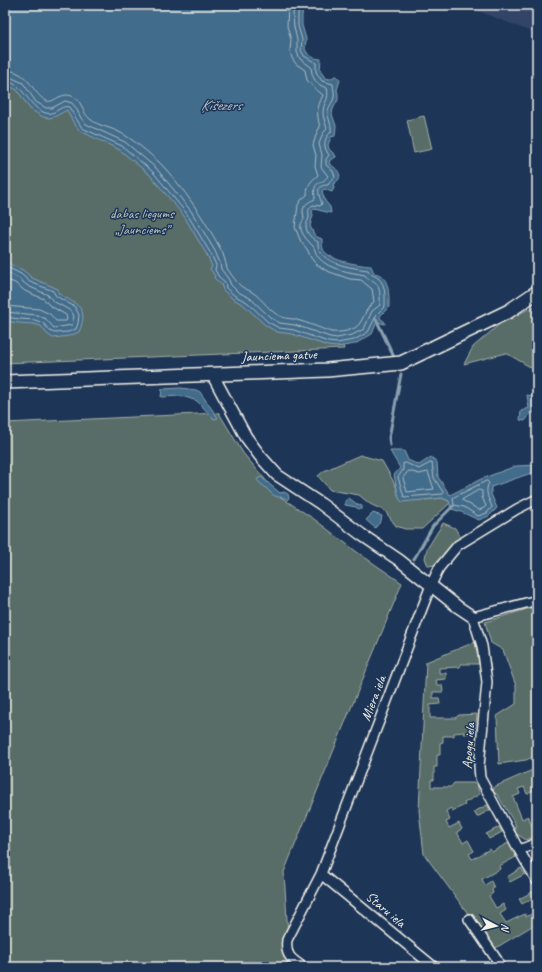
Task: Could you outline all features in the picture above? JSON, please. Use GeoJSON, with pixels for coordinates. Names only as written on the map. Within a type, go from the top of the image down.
{"type":"FeatureCollection","features":[{"type":"Feature","properties":{"kind":"main road","name":"Jaunciema gatve"},"geometry":{"type":"LineString","coordinates":[[5,382],[328,370],[401,363],[509,311],[537,292]]}},
{"type":"Feature","properties":{"kind":"street"},"geometry":{"type":"LineString","coordinates":[[212,374],[246,437],[277,476],[321,504],[473,617],[537,600]]}},
{"type":"Feature","properties":{"kind":"street","name":"Miera iela"},"geometry":{"type":"LineString","coordinates":[[303,967],[292,960],[286,949],[287,940],[321,874],[431,585],[439,568],[458,545],[517,509],[537,499]]}},
{"type":"Feature","properties":{"kind":"street","name":"Apogu iela"},"geometry":{"type":"LineString","coordinates":[[473,617],[482,646],[487,682],[479,773],[480,778],[537,881]]}},
{"type":"Feature","properties":{"kind":"street"},"geometry":{"type":"LineString","coordinates":[[520,850],[537,843]]}},
{"type":"Feature","properties":{"kind":"street","name":"Staru iela"},"geometry":{"type":"LineString","coordinates":[[321,874],[434,967]]}},
{"type":"Feature","properties":{"kind":"street"},"geometry":{"type":"LineString","coordinates":[[469,919],[497,960],[500,967]]}},
{"type":"Feature","properties":{"kind":"shaded area"},"geometry":{"type":"Polygon","coordinates":[[[463,5],[537,5],[537,34],[463,5]]]}},
{"type":"Feature","properties":{"kind":"green space","name":"dabas liegums „Jaunciems”"},"geometry":{"type":"Polygon","coordinates":[[[5,5],[332,310],[344,349],[5,363],[5,5]]]}},
{"type":"Feature","properties":{"kind":"green space"},"geometry":{"type":"Polygon","coordinates":[[[424,116],[432,149],[414,153],[407,120],[424,116]]]}},
{"type":"Feature","properties":{"kind":"green space"},"geometry":{"type":"Polygon","coordinates":[[[537,305],[537,371],[506,353],[464,364],[473,347],[502,322],[537,305]]]}},
{"type":"Feature","properties":{"kind":"green space"},"geometry":{"type":"Polygon","coordinates":[[[219,413],[243,453],[279,496],[314,519],[357,552],[402,583],[284,872],[290,967],[5,967],[5,423],[219,413]]]}},
{"type":"Feature","properties":{"kind":"green space"},"geometry":{"type":"Polygon","coordinates":[[[360,455],[382,461],[396,486],[399,498],[424,500],[442,498],[450,503],[422,529],[405,529],[396,526],[385,511],[370,504],[359,495],[330,490],[318,476],[324,471],[360,455]]]}},
{"type":"Feature","properties":{"kind":"green space"},"geometry":{"type":"Polygon","coordinates":[[[443,523],[455,528],[460,537],[434,565],[428,566],[425,558],[427,549],[443,523]]]}},
{"type":"Feature","properties":{"kind":"green space"},"geometry":{"type":"Polygon","coordinates":[[[537,606],[537,755],[526,760],[499,764],[497,716],[516,704],[516,686],[503,650],[491,643],[485,622],[537,606]]]}},
{"type":"Feature","properties":{"kind":"green space"},"geometry":{"type":"Polygon","coordinates":[[[475,642],[479,664],[460,664],[460,667],[439,668],[439,673],[446,673],[446,679],[436,680],[437,685],[442,685],[443,692],[433,692],[433,698],[439,698],[440,704],[430,705],[430,718],[455,718],[459,715],[477,714],[475,733],[464,734],[464,732],[454,733],[454,736],[443,736],[443,742],[440,743],[440,755],[437,755],[437,767],[434,767],[434,780],[431,780],[431,787],[451,787],[454,783],[476,783],[480,794],[464,803],[465,805],[452,811],[451,808],[446,811],[450,820],[446,822],[449,828],[459,823],[462,829],[457,832],[463,843],[468,840],[474,851],[469,854],[472,859],[490,849],[492,852],[508,843],[516,857],[499,866],[500,869],[482,879],[485,885],[491,881],[494,888],[492,890],[493,893],[489,896],[496,908],[503,904],[506,910],[500,914],[506,923],[525,914],[526,917],[537,911],[537,923],[494,949],[424,854],[419,811],[426,662],[475,642]]]}},
{"type":"Feature","properties":{"kind":"green space"},"geometry":{"type":"Polygon","coordinates":[[[537,768],[537,786],[533,787],[534,790],[527,794],[524,787],[518,789],[520,794],[513,797],[522,819],[528,816],[536,836],[526,840],[515,833],[515,824],[497,794],[493,792],[494,787],[537,768]]]}},
{"type":"Feature","properties":{"kind":"green space"},"geometry":{"type":"Polygon","coordinates":[[[487,805],[490,810],[477,817],[474,812],[487,805]]]}},
{"type":"Feature","properties":{"kind":"green space"},"geometry":{"type":"Polygon","coordinates":[[[499,827],[502,832],[489,839],[486,834],[499,827]]]}},
{"type":"Feature","properties":{"kind":"green space"},"geometry":{"type":"Polygon","coordinates":[[[537,850],[537,872],[532,861],[537,850]]]}},
{"type":"Feature","properties":{"kind":"green space"},"geometry":{"type":"Polygon","coordinates":[[[521,868],[525,874],[510,882],[507,877],[521,868]]]}},
{"type":"Feature","properties":{"kind":"green space"},"geometry":{"type":"Polygon","coordinates":[[[534,891],[537,896],[522,904],[519,899],[534,891]]]}},
{"type":"Feature","properties":{"kind":"water","name":"Ķīšezers"},"geometry":{"type":"Polygon","coordinates":[[[5,5],[303,5],[302,25],[306,39],[305,49],[307,53],[314,58],[321,59],[320,70],[325,78],[330,79],[337,76],[340,80],[337,90],[338,100],[332,114],[336,126],[335,136],[331,137],[328,145],[329,149],[336,156],[330,160],[329,164],[336,168],[340,176],[337,182],[333,184],[334,188],[332,192],[324,189],[322,191],[325,201],[330,207],[331,213],[314,209],[312,211],[313,215],[310,226],[315,236],[322,239],[323,249],[331,257],[344,262],[371,266],[374,273],[383,277],[388,286],[389,297],[389,307],[380,316],[385,324],[377,322],[372,334],[355,344],[337,347],[328,346],[292,334],[277,332],[265,325],[244,305],[233,299],[223,290],[221,284],[214,278],[215,276],[210,269],[212,266],[207,255],[184,216],[150,175],[120,150],[80,131],[73,122],[67,110],[50,118],[43,117],[30,109],[17,90],[5,84],[5,5]]]}},
{"type":"Feature","properties":{"kind":"water"},"geometry":{"type":"Polygon","coordinates":[[[5,260],[13,266],[23,270],[32,278],[58,289],[58,293],[79,307],[82,311],[83,317],[79,332],[69,336],[53,338],[47,334],[41,326],[5,321],[5,260]]]}},
{"type":"Feature","properties":{"kind":"water"},"geometry":{"type":"Polygon","coordinates":[[[181,388],[200,392],[218,418],[214,419],[197,401],[182,396],[161,397],[162,389],[181,388]]]}},
{"type":"Feature","properties":{"kind":"water"},"geometry":{"type":"Polygon","coordinates":[[[527,395],[537,397],[537,415],[532,412],[525,421],[520,420],[521,411],[529,408],[527,395]]]}},
{"type":"Feature","properties":{"kind":"water"},"geometry":{"type":"Polygon","coordinates":[[[390,451],[404,451],[408,460],[419,465],[431,457],[437,462],[438,477],[450,495],[481,479],[516,466],[537,465],[537,471],[491,487],[491,494],[497,508],[489,516],[479,520],[462,512],[451,509],[449,501],[442,498],[402,502],[399,498],[394,475],[400,468],[390,451]]]}},
{"type":"Feature","properties":{"kind":"water"},"geometry":{"type":"Polygon","coordinates":[[[261,477],[280,493],[284,492],[288,494],[289,498],[287,500],[285,498],[273,495],[258,481],[257,479],[261,477]]]}},
{"type":"Feature","properties":{"kind":"water"},"geometry":{"type":"Polygon","coordinates":[[[349,498],[358,505],[362,506],[362,509],[345,505],[345,501],[349,498]]]}},
{"type":"Feature","properties":{"kind":"water"},"geometry":{"type":"Polygon","coordinates":[[[373,513],[382,516],[381,521],[375,528],[366,520],[373,513]]]}},
{"type":"Feature","properties":{"kind":"waterway"},"geometry":{"type":"LineString","coordinates":[[376,319],[393,355]]}},
{"type":"Feature","properties":{"kind":"waterway"},"geometry":{"type":"LineString","coordinates":[[390,445],[389,438],[401,374]]}},
{"type":"Feature","properties":{"kind":"waterway"},"geometry":{"type":"LineString","coordinates":[[414,559],[433,526],[453,506]]}}]}
